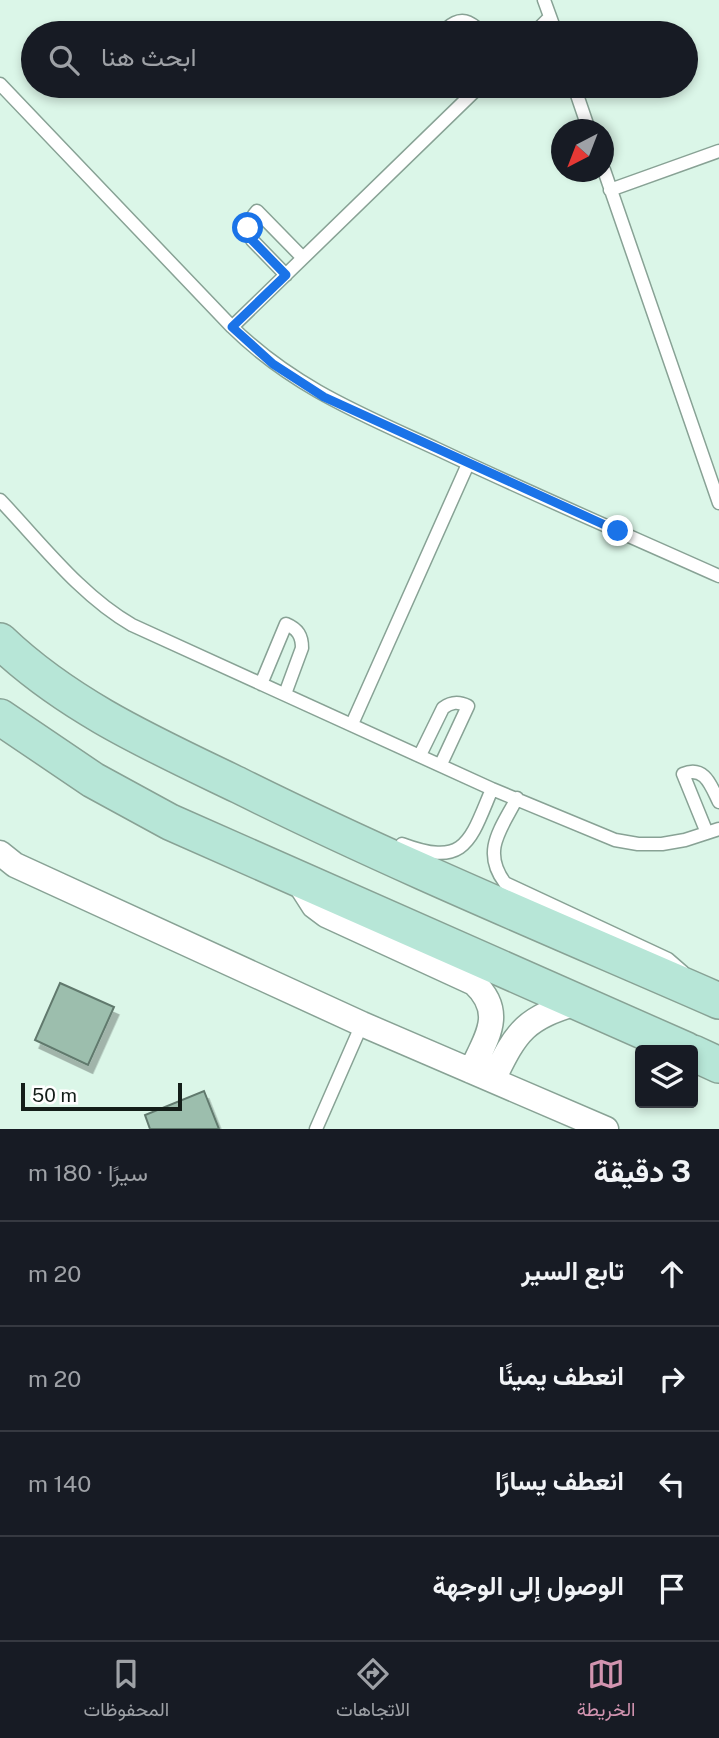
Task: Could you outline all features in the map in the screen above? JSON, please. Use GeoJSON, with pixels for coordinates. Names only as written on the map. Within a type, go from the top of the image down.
{"type":"FeatureCollection","features":[{"type":"Feature","properties":{"kind":"main road"},"geometry":{"type":"LineString","coordinates":[[0,641],[43,678],[121,728],[312,822],[710,997]]}},
{"type":"Feature","properties":{"kind":"main road"},"geometry":{"type":"LineString","coordinates":[[0,717],[93,780],[131,802],[675,1045]]}},
{"type":"Feature","properties":{"kind":"main road"},"geometry":{"type":"LineString","coordinates":[[698,1055],[719,1065]]}},
{"type":"Feature","properties":{"kind":"street"},"geometry":{"type":"LineString","coordinates":[[0,853],[15,865],[362,1024],[606,1129]]}},
{"type":"Feature","properties":{"kind":"street"},"geometry":{"type":"LineString","coordinates":[[295,877],[314,906],[326,915],[474,984],[485,993],[493,1015],[482,1076]]}},
{"type":"Feature","properties":{"kind":"street"},"geometry":{"type":"LineString","coordinates":[[482,1076],[522,1030],[537,1017],[580,1002]]}},
{"type":"Feature","properties":{"kind":"lane"},"geometry":{"type":"LineString","coordinates":[[544,0],[552,21]]}},
{"type":"Feature","properties":{"kind":"lane"},"geometry":{"type":"LineString","coordinates":[[546,21],[550,17]]}},
{"type":"Feature","properties":{"kind":"lane"},"geometry":{"type":"LineString","coordinates":[[0,84],[232,327],[273,364],[324,397],[719,576]]}},
{"type":"Feature","properties":{"kind":"lane"},"geometry":{"type":"LineString","coordinates":[[232,327],[468,98]]}},
{"type":"Feature","properties":{"kind":"lane"},"geometry":{"type":"LineString","coordinates":[[578,98],[585,119]]}},
{"type":"Feature","properties":{"kind":"lane"},"geometry":{"type":"LineString","coordinates":[[610,190],[719,151]]}},
{"type":"Feature","properties":{"kind":"lane"},"geometry":{"type":"LineString","coordinates":[[608,182],[719,503]]}},
{"type":"Feature","properties":{"kind":"lane"},"geometry":{"type":"LineString","coordinates":[[286,275],[249,234],[250,221],[257,211],[303,258]]}},
{"type":"Feature","properties":{"kind":"lane"},"geometry":{"type":"LineString","coordinates":[[352,724],[468,464]]}},
{"type":"Feature","properties":{"kind":"lane"},"geometry":{"type":"LineString","coordinates":[[0,500],[86,590],[115,615],[132,625],[492,789],[615,840],[638,844],[662,844],[713,831],[683,774],[694,771],[704,775],[719,802]]}},
{"type":"Feature","properties":{"kind":"lane"},"geometry":{"type":"LineString","coordinates":[[261,684],[286,624],[299,633],[302,648],[285,694]]}},
{"type":"Feature","properties":{"kind":"lane"},"geometry":{"type":"LineString","coordinates":[[420,755],[443,708],[448,704],[462,703],[468,706],[441,764]]}},
{"type":"Feature","properties":{"kind":"lane"},"geometry":{"type":"LineString","coordinates":[[391,840],[426,853],[440,855],[454,851],[466,843],[474,831],[492,789]]}},
{"type":"Feature","properties":{"kind":"lane"},"geometry":{"type":"LineString","coordinates":[[517,798],[496,839],[492,854],[496,870],[505,883],[668,959],[710,997]]}},
{"type":"Feature","properties":{"kind":"lane"},"geometry":{"type":"LineString","coordinates":[[312,822],[328,820],[357,828]]}},
{"type":"Feature","properties":{"kind":"lane"},"geometry":{"type":"LineString","coordinates":[[316,1129],[362,1024]]}},
{"type":"Feature","properties":{"kind":"building"},"geometry":{"type":"Polygon","coordinates":[[[60,983],[114,1007],[88,1065],[35,1040],[60,983]]]}},
{"type":"Feature","properties":{"kind":"building"},"geometry":{"type":"Polygon","coordinates":[[[204,1091],[219,1129],[150,1129],[145,1115],[204,1091]]]}},
{"type":"Feature","properties":{"kind":"route"},"geometry":{"type":"LineString","coordinates":[[248,228],[252,240],[286,275],[232,327],[273,364],[324,397],[618,531]]}}]}
